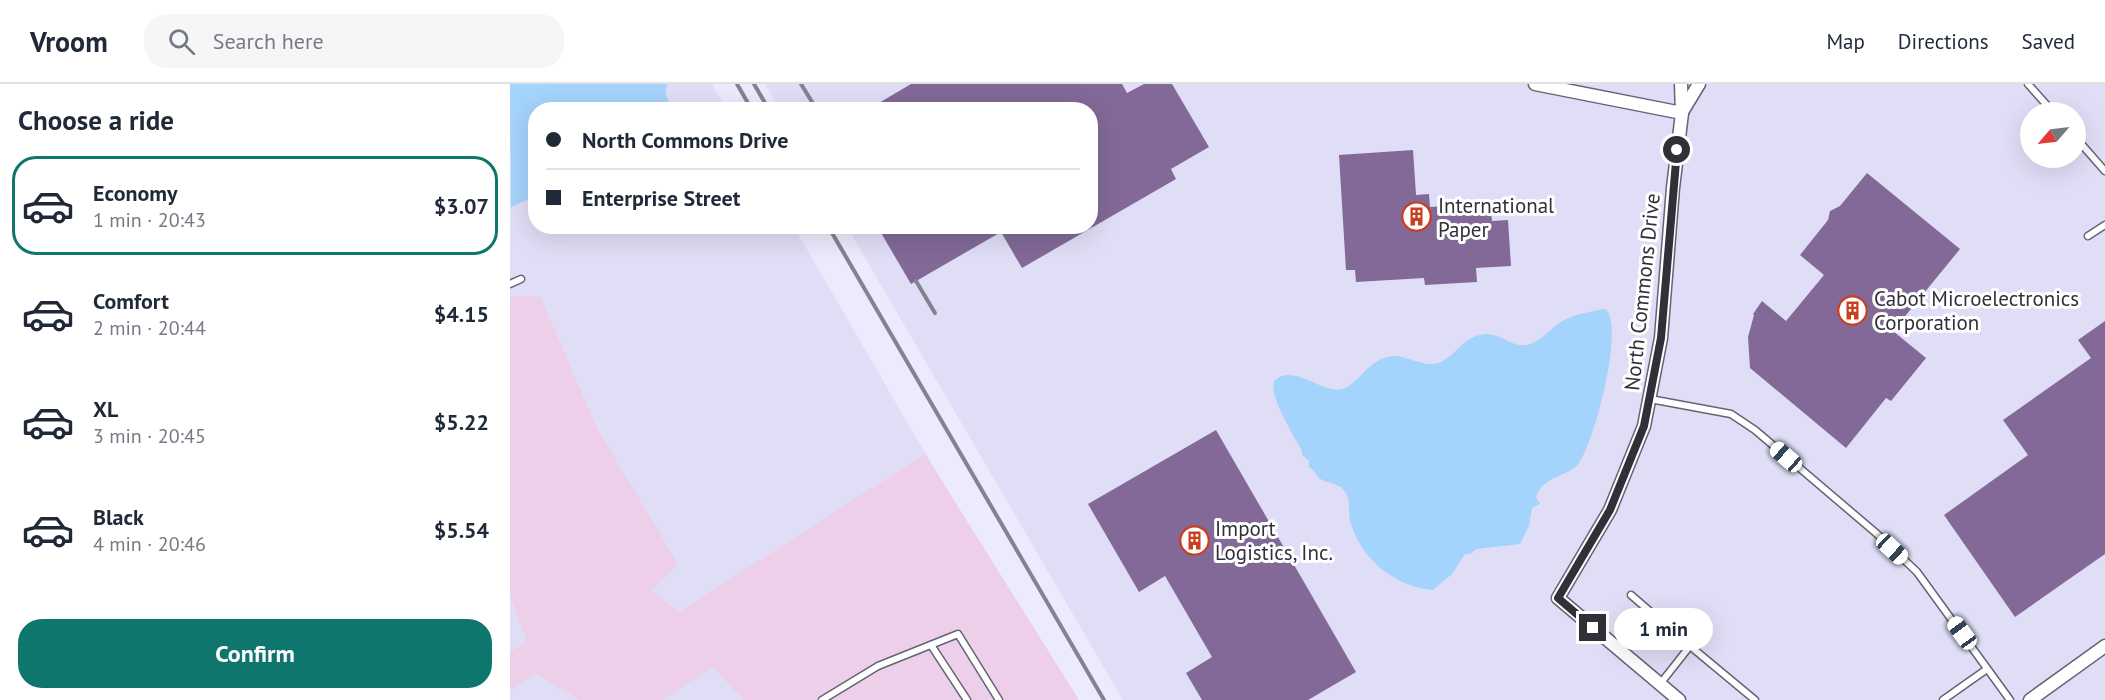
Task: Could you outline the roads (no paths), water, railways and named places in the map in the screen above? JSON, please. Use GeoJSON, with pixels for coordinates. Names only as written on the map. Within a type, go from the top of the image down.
{"type":"FeatureCollection","features":[{"type":"Feature","properties":{"kind":"street"},"geometry":{"type":"LineString","coordinates":[[1535,84],[1682,113],[1700,84]]}},
{"type":"Feature","properties":{"kind":"street","name":"North Commons Drive"},"geometry":{"type":"LineString","coordinates":[[1660,684],[1558,598],[1610,510],[1644,426],[1662,329],[1673,188],[1682,113],[1681,84]]}},
{"type":"Feature","properties":{"kind":"street"},"geometry":{"type":"LineString","coordinates":[[2030,700],[2105,646]]}},
{"type":"Feature","properties":{"kind":"street"},"geometry":{"type":"LineString","coordinates":[[1660,684],[1679,700]]}},
{"type":"Feature","properties":{"kind":"lane"},"geometry":{"type":"LineString","coordinates":[[2028,84],[2044,102]]}},
{"type":"Feature","properties":{"kind":"lane"},"geometry":{"type":"LineString","coordinates":[[2086,149],[2105,171]]}},
{"type":"Feature","properties":{"kind":"lane"},"geometry":{"type":"LineString","coordinates":[[2088,236],[2105,225]]}},
{"type":"Feature","properties":{"kind":"lane"},"geometry":{"type":"LineString","coordinates":[[510,284],[521,279]]}},
{"type":"Feature","properties":{"kind":"lane"},"geometry":{"type":"LineString","coordinates":[[1650,399],[1731,414],[1755,430],[1909,564],[2010,700]]}},
{"type":"Feature","properties":{"kind":"lane"},"geometry":{"type":"LineString","coordinates":[[1631,595],[1755,700]]}},
{"type":"Feature","properties":{"kind":"lane"},"geometry":{"type":"LineString","coordinates":[[822,700],[878,666],[958,634],[999,700]]}},
{"type":"Feature","properties":{"kind":"lane"},"geometry":{"type":"LineString","coordinates":[[931,645],[967,700]]}},
{"type":"Feature","properties":{"kind":"lane"},"geometry":{"type":"LineString","coordinates":[[1660,684],[1690,646]]}},
{"type":"Feature","properties":{"kind":"lane"},"geometry":{"type":"LineString","coordinates":[[1943,700],[1987,669]]}},
{"type":"Feature","properties":{"kind":"water"},"geometry":{"type":"Polygon","coordinates":[[[510,84],[668,84],[666,93],[669,102],[528,102],[528,199],[511,207],[510,84]]]}},
{"type":"Feature","properties":{"kind":"water"},"geometry":{"type":"Polygon","coordinates":[[[1607,310],[1611,322],[1612,340],[1605,386],[1592,432],[1575,468],[1550,480],[1539,490],[1536,497],[1540,504],[1532,508],[1529,526],[1520,544],[1477,549],[1470,554],[1465,554],[1452,574],[1433,590],[1405,583],[1392,577],[1381,568],[1361,547],[1350,520],[1348,499],[1344,490],[1320,478],[1309,467],[1309,461],[1302,455],[1275,397],[1274,381],[1282,376],[1290,375],[1326,388],[1343,389],[1353,383],[1374,363],[1387,357],[1400,357],[1420,363],[1434,364],[1447,359],[1473,337],[1487,334],[1516,344],[1531,344],[1568,318],[1607,310]]]}},
{"type":"Feature","properties":{"kind":"railway"},"geometry":{"type":"LineString","coordinates":[[737,84],[747,102]]}},
{"type":"Feature","properties":{"kind":"railway"},"geometry":{"type":"LineString","coordinates":[[754,84],[764,102]]}},
{"type":"Feature","properties":{"kind":"railway"},"geometry":{"type":"LineString","coordinates":[[801,84],[812,102]]}},
{"type":"Feature","properties":{"kind":"railway"},"geometry":{"type":"LineString","coordinates":[[833,234],[1104,700]]}},
{"type":"Feature","properties":{"kind":"railway"},"geometry":{"type":"LineString","coordinates":[[916,281],[935,313]]}},
{"type":"Feature","properties":{"kind":"place","name":"International Paper"},"geometry":{"type":"Point","coordinates":[1417,217]}},
{"type":"Feature","properties":{"kind":"place","name":"Cabot Microelectronics Corporation"},"geometry":{"type":"Point","coordinates":[1853,310]}},
{"type":"Feature","properties":{"kind":"place","name":"Import Logistics, Inc."},"geometry":{"type":"Point","coordinates":[1194,540]}}]}
